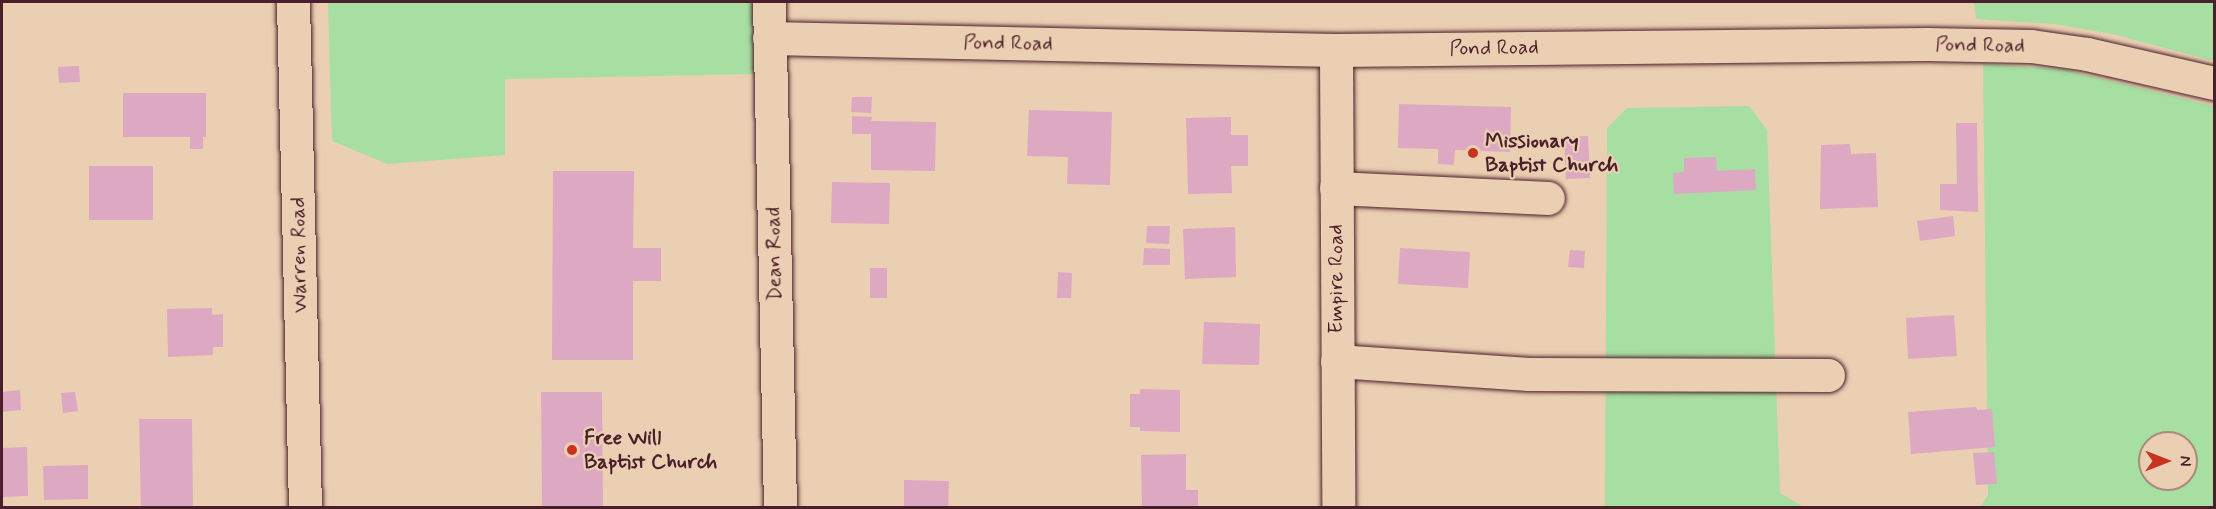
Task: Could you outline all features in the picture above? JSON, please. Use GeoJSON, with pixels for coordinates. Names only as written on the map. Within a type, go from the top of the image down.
{"type":"FeatureCollection","features":[{"type":"Feature","properties":{"kind":"street","name":"Warren Road"},"geometry":{"type":"LineString","coordinates":[[293,2],[305,507]]}},
{"type":"Feature","properties":{"kind":"street","name":"Dean Road"},"geometry":{"type":"LineString","coordinates":[[769,2],[780,507]]}},
{"type":"Feature","properties":{"kind":"street","name":"Pond Road"},"geometry":{"type":"LineString","coordinates":[[770,39],[1336,50],[1927,44],[2031,46],[2087,54],[2214,83]]}},
{"type":"Feature","properties":{"kind":"street","name":"Empire Road"},"geometry":{"type":"LineString","coordinates":[[1336,50],[1338,507]]}},
{"type":"Feature","properties":{"kind":"street"},"geometry":{"type":"LineString","coordinates":[[1336,188],[1548,198]]}},
{"type":"Feature","properties":{"kind":"street"},"geometry":{"type":"LineString","coordinates":[[1337,361],[1529,374],[1828,375]]}},
{"type":"Feature","properties":{"kind":"green space"},"geometry":{"type":"Polygon","coordinates":[[[328,2],[754,2],[755,74],[505,79],[505,155],[387,164],[332,141],[328,2]]]}},
{"type":"Feature","properties":{"kind":"green space"},"geometry":{"type":"Polygon","coordinates":[[[1974,2],[2214,2],[2214,61],[2112,34],[2054,24],[1976,19],[1974,2]]]}},
{"type":"Feature","properties":{"kind":"green space"},"geometry":{"type":"Polygon","coordinates":[[[1983,64],[2062,69],[2214,106],[2214,507],[1980,508],[1988,495],[1983,64]]]}},
{"type":"Feature","properties":{"kind":"green space"},"geometry":{"type":"Polygon","coordinates":[[[1749,106],[1767,130],[1780,493],[1804,507],[1814,507],[1605,508],[1607,128],[1627,108],[1749,106]]]}},
{"type":"Feature","properties":{"kind":"building"},"geometry":{"type":"Polygon","coordinates":[[[79,66],[80,82],[59,83],[58,67],[79,66]]]}},
{"type":"Feature","properties":{"kind":"building"},"geometry":{"type":"Polygon","coordinates":[[[123,93],[206,93],[206,137],[203,137],[203,149],[190,149],[190,137],[123,137],[123,93]]]}},
{"type":"Feature","properties":{"kind":"building"},"geometry":{"type":"Polygon","coordinates":[[[852,97],[872,97],[871,113],[851,112],[852,97]]]}},
{"type":"Feature","properties":{"kind":"building"},"geometry":{"type":"Polygon","coordinates":[[[1399,104],[1511,107],[1510,152],[1455,150],[1454,165],[1438,164],[1438,149],[1398,148],[1399,104]]]}},
{"type":"Feature","properties":{"kind":"building"},"geometry":{"type":"Polygon","coordinates":[[[1029,110],[1112,112],[1110,185],[1067,184],[1068,157],[1027,156],[1029,110]]]}},
{"type":"Feature","properties":{"kind":"building"},"geometry":{"type":"Polygon","coordinates":[[[852,116],[872,117],[871,121],[936,122],[935,171],[871,170],[871,134],[852,134],[852,116]]]}},
{"type":"Feature","properties":{"kind":"building"},"geometry":{"type":"Polygon","coordinates":[[[1231,117],[1231,135],[1248,135],[1248,166],[1231,166],[1232,193],[1188,194],[1186,118],[1231,117]]]}},
{"type":"Feature","properties":{"kind":"building"},"geometry":{"type":"Polygon","coordinates":[[[1956,123],[1977,123],[1978,212],[1940,210],[1940,184],[1957,184],[1956,123]]]}},
{"type":"Feature","properties":{"kind":"building"},"geometry":{"type":"Polygon","coordinates":[[[1588,136],[1590,178],[1566,179],[1564,137],[1588,136]]]}},
{"type":"Feature","properties":{"kind":"building"},"geometry":{"type":"Polygon","coordinates":[[[1850,144],[1851,154],[1876,153],[1878,207],[1820,209],[1821,145],[1850,144]]]}},
{"type":"Feature","properties":{"kind":"building"},"geometry":{"type":"Polygon","coordinates":[[[1716,157],[1717,171],[1755,169],[1756,190],[1674,194],[1673,173],[1684,172],[1684,158],[1716,157]]]}},
{"type":"Feature","properties":{"kind":"building"},"geometry":{"type":"Polygon","coordinates":[[[89,166],[153,166],[153,220],[89,220],[89,166]]]}},
{"type":"Feature","properties":{"kind":"building"},"geometry":{"type":"Polygon","coordinates":[[[553,171],[634,171],[633,248],[661,248],[661,281],[633,281],[633,360],[552,360],[553,171]]]}},
{"type":"Feature","properties":{"kind":"building"},"geometry":{"type":"Polygon","coordinates":[[[832,182],[890,183],[889,224],[831,223],[832,182]]]}},
{"type":"Feature","properties":{"kind":"building"},"geometry":{"type":"Polygon","coordinates":[[[1953,216],[1955,236],[1920,241],[1917,221],[1953,216]]]}},
{"type":"Feature","properties":{"kind":"building"},"geometry":{"type":"Polygon","coordinates":[[[1147,226],[1170,226],[1169,244],[1146,243],[1147,226]]]}},
{"type":"Feature","properties":{"kind":"building"},"geometry":{"type":"Polygon","coordinates":[[[1235,227],[1236,277],[1185,279],[1183,229],[1235,227]]]}},
{"type":"Feature","properties":{"kind":"building"},"geometry":{"type":"Polygon","coordinates":[[[1144,248],[1170,249],[1170,265],[1143,265],[1144,248]]]}},
{"type":"Feature","properties":{"kind":"building"},"geometry":{"type":"Polygon","coordinates":[[[1400,248],[1470,252],[1468,288],[1398,284],[1400,248]]]}},
{"type":"Feature","properties":{"kind":"building"},"geometry":{"type":"Polygon","coordinates":[[[1570,250],[1585,251],[1584,268],[1568,267],[1570,250]]]}},
{"type":"Feature","properties":{"kind":"building"},"geometry":{"type":"Polygon","coordinates":[[[870,268],[887,268],[887,298],[870,298],[870,268]]]}},
{"type":"Feature","properties":{"kind":"building"},"geometry":{"type":"Polygon","coordinates":[[[1058,272],[1072,273],[1071,298],[1057,298],[1058,272]]]}},
{"type":"Feature","properties":{"kind":"building"},"geometry":{"type":"Polygon","coordinates":[[[212,308],[212,315],[223,314],[223,347],[213,347],[213,355],[168,357],[167,309],[212,308]]]}},
{"type":"Feature","properties":{"kind":"building"},"geometry":{"type":"Polygon","coordinates":[[[1954,315],[1957,356],[1908,359],[1906,318],[1954,315]]]}},
{"type":"Feature","properties":{"kind":"building"},"geometry":{"type":"Polygon","coordinates":[[[1204,322],[1260,324],[1259,365],[1202,364],[1204,322]]]}},
{"type":"Feature","properties":{"kind":"building"},"geometry":{"type":"Polygon","coordinates":[[[1140,389],[1180,390],[1180,432],[1140,431],[1140,427],[1130,427],[1130,394],[1140,394],[1140,389]]]}},
{"type":"Feature","properties":{"kind":"building"},"geometry":{"type":"Polygon","coordinates":[[[20,390],[21,410],[2,412],[2,392],[20,390]]]}},
{"type":"Feature","properties":{"kind":"building"},"geometry":{"type":"Polygon","coordinates":[[[75,392],[78,411],[63,413],[61,393],[75,392]]]}},
{"type":"Feature","properties":{"kind":"building","name":"Free Will Baptist Church"},"geometry":{"type":"Polygon","coordinates":[[[541,392],[602,392],[603,508],[542,508],[541,392]]]}},
{"type":"Feature","properties":{"kind":"building"},"geometry":{"type":"Polygon","coordinates":[[[1976,407],[1977,410],[1992,409],[1995,447],[1911,454],[1908,412],[1976,407]]]}},
{"type":"Feature","properties":{"kind":"building"},"geometry":{"type":"Polygon","coordinates":[[[139,419],[192,419],[193,508],[141,508],[139,419]]]}},
{"type":"Feature","properties":{"kind":"building"},"geometry":{"type":"Polygon","coordinates":[[[27,447],[28,496],[2,497],[2,448],[27,447]]]}},
{"type":"Feature","properties":{"kind":"building"},"geometry":{"type":"Polygon","coordinates":[[[1994,452],[1997,484],[1976,485],[1973,453],[1994,452]]]}},
{"type":"Feature","properties":{"kind":"building"},"geometry":{"type":"Polygon","coordinates":[[[1186,454],[1186,490],[1198,490],[1198,508],[1142,508],[1141,455],[1186,454]]]}},
{"type":"Feature","properties":{"kind":"building"},"geometry":{"type":"Polygon","coordinates":[[[88,465],[88,499],[44,500],[43,466],[88,465]]]}},
{"type":"Feature","properties":{"kind":"building"},"geometry":{"type":"Polygon","coordinates":[[[904,480],[949,481],[948,508],[904,508],[904,480]]]}},
{"type":"Feature","properties":{"kind":"place","name":"Missionary Baptist Church"},"geometry":{"type":"Point","coordinates":[1473,153]}},
{"type":"Feature","properties":{"kind":"place","name":"Free Will Baptist Church"},"geometry":{"type":"Point","coordinates":[572,450]}}]}
